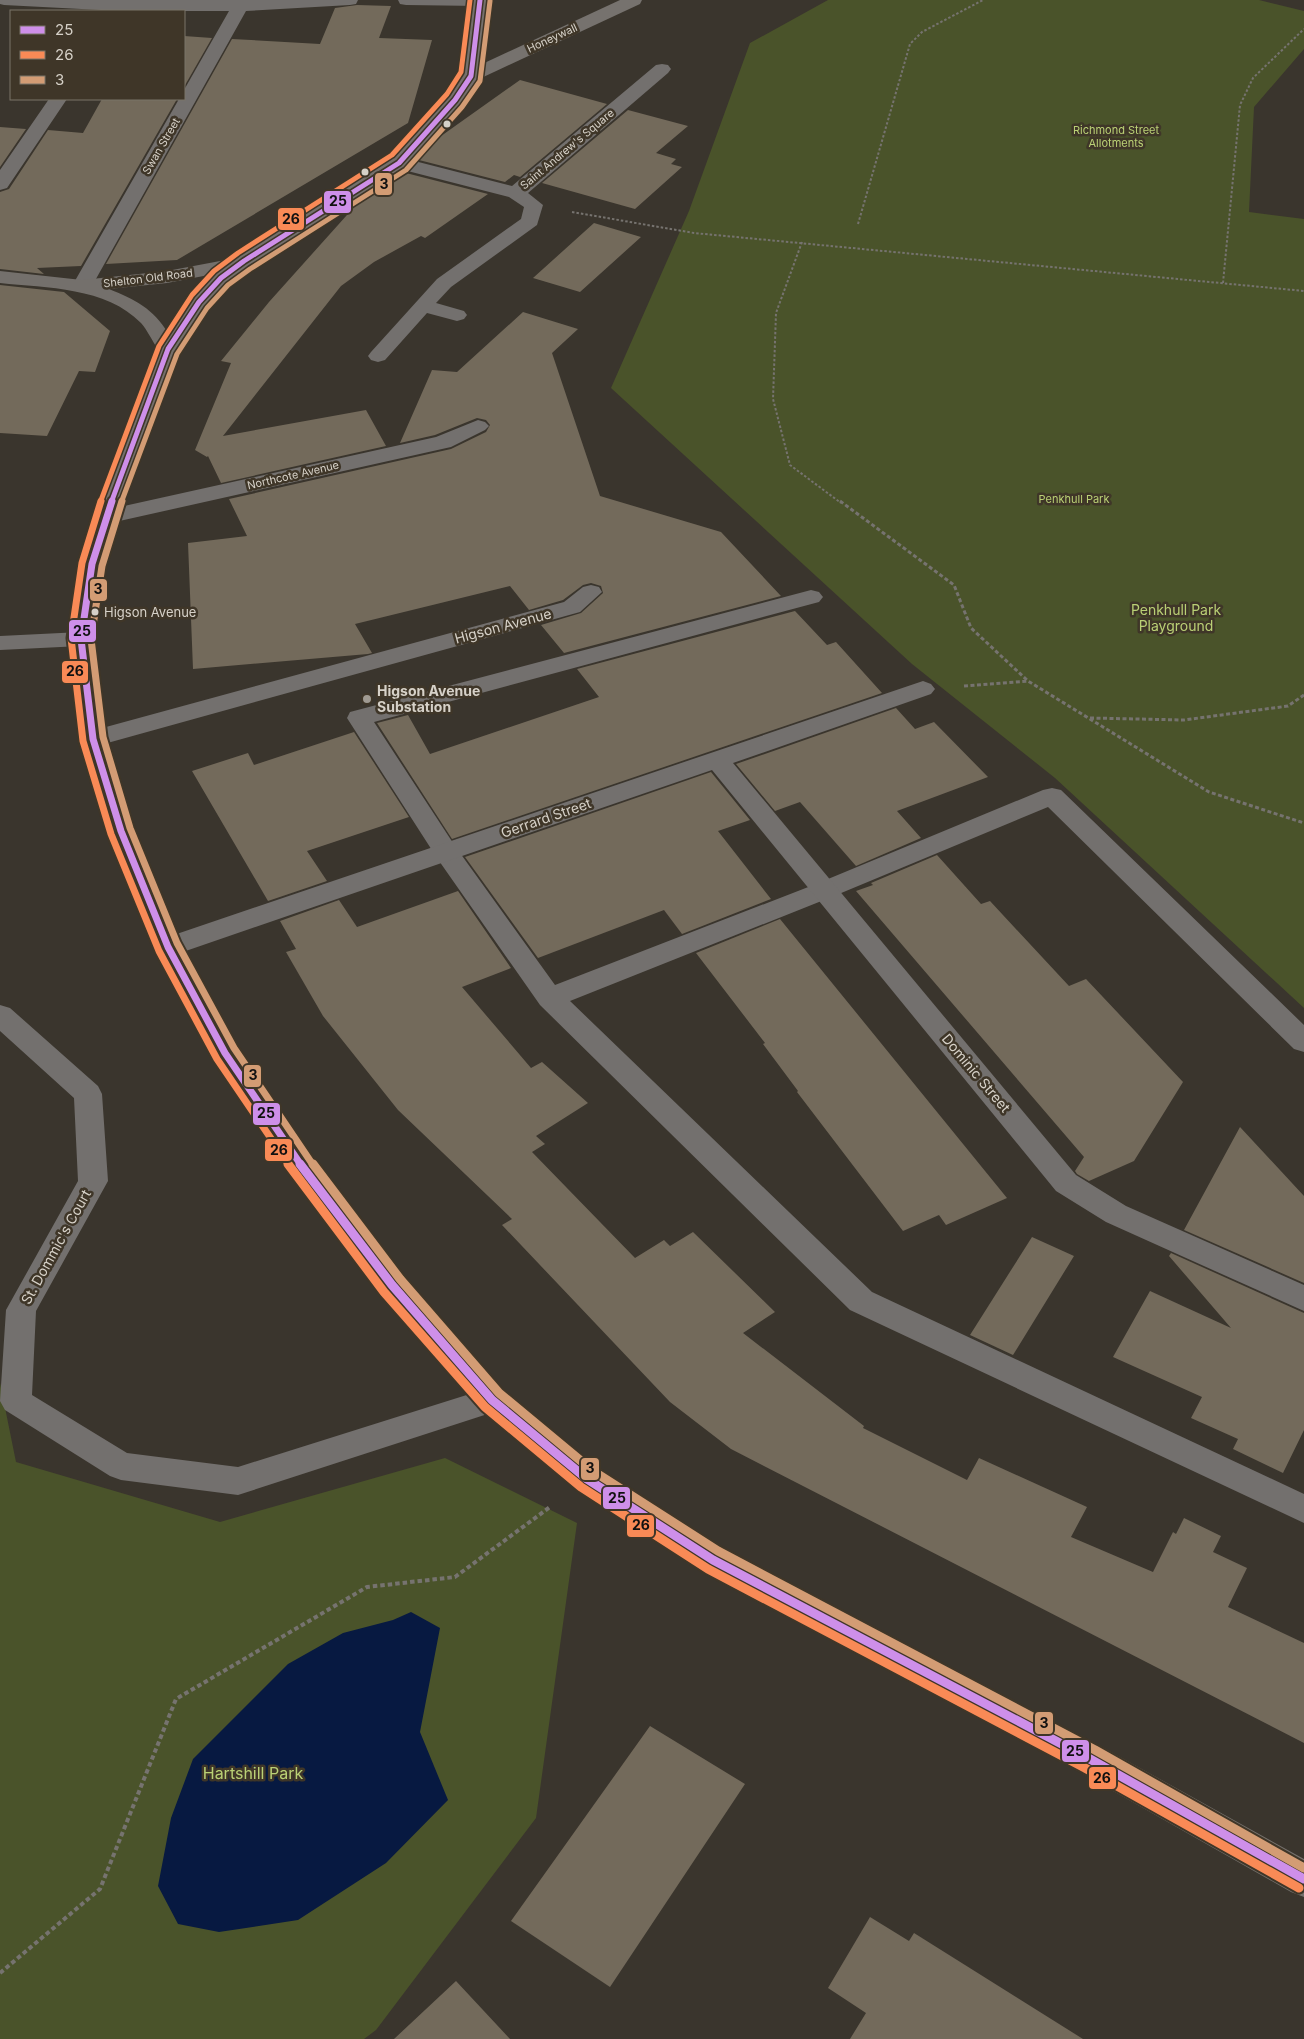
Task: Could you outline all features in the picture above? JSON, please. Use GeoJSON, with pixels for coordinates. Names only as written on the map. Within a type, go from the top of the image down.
{"type":"FeatureCollection","features":[{"type":"Feature","properties":{"kind":"main road"},"geometry":{"type":"LineString","coordinates":[[480,0],[470,76],[455,100],[399,163],[244,261],[222,278],[199,302],[168,349],[106,517],[92,564],[81,639],[93,739],[121,831],[168,947],[225,1053],[310,1178],[392,1284],[492,1400],[587,1480],[713,1560],[1090,1758],[1304,1878]]}},
{"type":"Feature","properties":{"kind":"main road","name":"Shelton Old Road"},"geometry":{"type":"LineString","coordinates":[[0,277],[82,286],[167,278],[244,261]]}},
{"type":"Feature","properties":{"kind":"main road","name":"Shelton Old Road"},"geometry":{"type":"LineString","coordinates":[[82,286],[114,298],[148,318],[168,349]]}},
{"type":"Feature","properties":{"kind":"street"},"geometry":{"type":"LineString","coordinates":[[4,0],[119,9],[240,6],[350,0]]}},
{"type":"Feature","properties":{"kind":"street"},"geometry":{"type":"LineString","coordinates":[[406,0],[480,0]]}},
{"type":"Feature","properties":{"kind":"street","name":"Honeywall"},"geometry":{"type":"LineString","coordinates":[[470,76],[634,0]]}},
{"type":"Feature","properties":{"kind":"street","name":"Swan Street"},"geometry":{"type":"LineString","coordinates":[[82,286],[240,6]]}},
{"type":"Feature","properties":{"kind":"street","name":"Saint Andrew's Square"},"geometry":{"type":"LineString","coordinates":[[378,356],[444,283],[530,221],[534,205],[516,193],[662,69]]}},
{"type":"Feature","properties":{"kind":"street"},"geometry":{"type":"LineString","coordinates":[[0,184],[57,100]]}},
{"type":"Feature","properties":{"kind":"street"},"geometry":{"type":"LineString","coordinates":[[399,163],[516,193]]}},
{"type":"Feature","properties":{"kind":"street"},"geometry":{"type":"LineString","coordinates":[[423,306],[457,315]]}},
{"type":"Feature","properties":{"kind":"street","name":"Northcote Avenue"},"geometry":{"type":"LineString","coordinates":[[106,517],[443,442],[478,426]]}},
{"type":"Feature","properties":{"kind":"street","name":"Higson Avenue"},"geometry":{"type":"LineString","coordinates":[[93,739],[572,607],[591,592]]}},
{"type":"Feature","properties":{"kind":"street"},"geometry":{"type":"LineString","coordinates":[[811,597],[359,718],[446,852],[550,998],[860,1301],[1304,1509]]}},
{"type":"Feature","properties":{"kind":"street"},"geometry":{"type":"LineString","coordinates":[[0,643],[81,639]]}},
{"type":"Feature","properties":{"kind":"street","name":"Gerrard Street"},"geometry":{"type":"LineString","coordinates":[[168,947],[923,689]]}},
{"type":"Feature","properties":{"kind":"street","name":"Dominic Street"},"geometry":{"type":"LineString","coordinates":[[717,759],[1066,1183],[1116,1214],[1304,1299]]}},
{"type":"Feature","properties":{"kind":"street"},"geometry":{"type":"LineString","coordinates":[[550,998],[825,890],[1052,796],[1304,1042]]}},
{"type":"Feature","properties":{"kind":"street","name":"St. Dommic's Court"},"geometry":{"type":"LineString","coordinates":[[0,1015],[88,1094],[93,1181],[22,1310],[16,1401],[121,1466],[238,1481],[492,1400]]}},
{"type":"Feature","properties":{"kind":"path"},"geometry":{"type":"LineString","coordinates":[[858,224],[910,44],[922,32],[983,0]]}},
{"type":"Feature","properties":{"kind":"path"},"geometry":{"type":"LineString","coordinates":[[1223,283],[1240,105],[1253,78],[1304,29]]}},
{"type":"Feature","properties":{"kind":"path"},"geometry":{"type":"LineString","coordinates":[[534,205],[694,233],[1304,290]]}},
{"type":"Feature","properties":{"kind":"path"},"geometry":{"type":"LineString","coordinates":[[802,242],[776,313],[773,399],[790,465],[954,585],[971,628],[1028,682],[1090,718],[1208,792],[1304,823]]}},
{"type":"Feature","properties":{"kind":"path"},"geometry":{"type":"LineString","coordinates":[[923,689],[1028,682]]}},
{"type":"Feature","properties":{"kind":"path"},"geometry":{"type":"LineString","coordinates":[[1090,718],[1184,720],[1288,706],[1304,695]]}},
{"type":"Feature","properties":{"kind":"path"},"geometry":{"type":"LineString","coordinates":[[0,1973],[100,1889],[176,1699],[367,1587],[455,1577],[587,1480]]}},
{"type":"Feature","properties":{"kind":"green space","name":"Penkhull Park"},"geometry":{"type":"Polygon","coordinates":[[[828,0],[1259,0],[1304,11],[1304,49],[1254,107],[1249,212],[1304,219],[1304,1008],[1055,778],[912,664],[611,388],[689,211],[750,43],[828,0]]]}},
{"type":"Feature","properties":{"kind":"green space","name":"Hartshill Park"},"geometry":{"type":"Polygon","coordinates":[[[0,1383],[16,1462],[220,1522],[445,1458],[577,1523],[536,1818],[376,2030],[364,2039],[0,2039],[0,1383]]]}},
{"type":"Feature","properties":{"kind":"water"},"geometry":{"type":"Polygon","coordinates":[[[411,1612],[440,1628],[420,1732],[448,1800],[386,1863],[298,1920],[219,1932],[178,1924],[158,1886],[171,1818],[193,1759],[288,1664],[343,1633],[393,1620],[411,1612]]]}},
{"type":"Feature","properties":{"kind":"building"},"geometry":{"type":"Polygon","coordinates":[[[357,5],[391,6],[379,38],[432,40],[408,123],[177,260],[106,264],[232,39],[320,44],[335,8],[357,5]]]}},
{"type":"Feature","properties":{"kind":"building"},"geometry":{"type":"Polygon","coordinates":[[[185,36],[212,38],[185,85],[185,36]]]}},
{"type":"Feature","properties":{"kind":"building"},"geometry":{"type":"Polygon","coordinates":[[[520,80],[607,104],[520,177],[514,175],[505,182],[415,159],[427,146],[520,80]]]}},
{"type":"Feature","properties":{"kind":"building"},"geometry":{"type":"Polygon","coordinates":[[[101,100],[176,100],[81,266],[37,268],[44,274],[0,269],[0,192],[9,189],[48,130],[83,133],[101,100]]]}},
{"type":"Feature","properties":{"kind":"building"},"geometry":{"type":"Polygon","coordinates":[[[628,110],[688,126],[656,153],[676,159],[671,164],[682,167],[635,209],[542,183],[628,110]]]}},
{"type":"Feature","properties":{"kind":"building"},"geometry":{"type":"Polygon","coordinates":[[[0,127],[26,129],[0,167],[0,127]]]}},
{"type":"Feature","properties":{"kind":"building"},"geometry":{"type":"Polygon","coordinates":[[[402,172],[488,194],[425,238],[421,236],[374,262],[341,286],[223,436],[366,410],[386,446],[221,483],[208,456],[195,450],[231,363],[221,361],[269,302],[364,196],[402,172]]]}},
{"type":"Feature","properties":{"kind":"building"},"geometry":{"type":"Polygon","coordinates":[[[594,223],[641,237],[580,292],[533,278],[594,223]]]}},
{"type":"Feature","properties":{"kind":"building"},"geometry":{"type":"Polygon","coordinates":[[[0,285],[64,292],[110,331],[95,372],[79,371],[47,436],[0,433],[0,285]]]}},
{"type":"Feature","properties":{"kind":"building"},"geometry":{"type":"Polygon","coordinates":[[[523,312],[578,329],[552,353],[600,496],[721,532],[781,596],[564,653],[541,625],[581,613],[603,593],[601,586],[591,583],[583,585],[563,600],[529,610],[510,586],[355,624],[372,653],[193,669],[188,543],[247,536],[229,499],[451,449],[486,432],[490,425],[486,420],[477,418],[435,435],[400,443],[432,370],[457,372],[523,312]]]}},
{"type":"Feature","properties":{"kind":"building"},"geometry":{"type":"Polygon","coordinates":[[[795,611],[827,645],[836,642],[882,693],[452,839],[377,723],[408,715],[430,754],[599,697],[577,669],[795,611]]]}},
{"type":"Feature","properties":{"kind":"building"},"geometry":{"type":"Polygon","coordinates":[[[896,708],[915,729],[934,722],[988,777],[897,811],[921,838],[856,866],[800,802],[775,811],[736,764],[896,708]]]}},
{"type":"Feature","properties":{"kind":"building"},"geometry":{"type":"Polygon","coordinates":[[[354,732],[409,817],[307,851],[327,881],[268,901],[192,771],[248,753],[254,765],[354,732]]]}},
{"type":"Feature","properties":{"kind":"building"},"geometry":{"type":"Polygon","coordinates":[[[711,772],[750,820],[718,831],[771,899],[682,934],[664,910],[538,958],[465,857],[711,772]]]}},
{"type":"Feature","properties":{"kind":"building"},"geometry":{"type":"Polygon","coordinates":[[[937,855],[981,904],[990,901],[1069,986],[1086,979],[1183,1082],[1134,1161],[1089,1181],[1077,1174],[1075,1171],[1084,1157],[856,891],[937,855]]]}},
{"type":"Feature","properties":{"kind":"building"},"geometry":{"type":"Polygon","coordinates":[[[458,891],[511,968],[462,987],[531,1068],[542,1062],[588,1103],[536,1136],[545,1144],[532,1152],[635,1258],[664,1240],[670,1246],[693,1232],[775,1312],[743,1333],[864,1426],[863,1428],[967,1480],[979,1458],[1087,1507],[1071,1537],[1153,1572],[1173,1532],[1176,1534],[1184,1518],[1221,1536],[1213,1552],[1247,1568],[1228,1607],[1304,1643],[1304,1743],[731,1449],[670,1402],[502,1225],[512,1219],[398,1110],[323,1016],[286,952],[296,949],[280,921],[339,900],[357,927],[458,891]]]}},
{"type":"Feature","properties":{"kind":"building"},"geometry":{"type":"Polygon","coordinates":[[[780,919],[1007,1198],[946,1225],[939,1215],[903,1231],[797,1092],[763,1044],[765,1043],[696,953],[780,919]]]}},
{"type":"Feature","properties":{"kind":"building"},"geometry":{"type":"Polygon","coordinates":[[[1240,1127],[1304,1196],[1304,1283],[1184,1230],[1240,1127]]]}},
{"type":"Feature","properties":{"kind":"building"},"geometry":{"type":"Polygon","coordinates":[[[1032,1237],[1074,1256],[1013,1355],[970,1335],[1032,1237]]]}},
{"type":"Feature","properties":{"kind":"building"},"geometry":{"type":"Polygon","coordinates":[[[1171,1253],[1304,1313],[1304,1430],[1283,1473],[1233,1449],[1238,1439],[1191,1418],[1202,1397],[1113,1357],[1150,1291],[1231,1328],[1169,1256],[1171,1253]]]}},
{"type":"Feature","properties":{"kind":"building"},"geometry":{"type":"Polygon","coordinates":[[[650,1726],[745,1784],[610,1987],[511,1921],[650,1726]]]}},
{"type":"Feature","properties":{"kind":"building"},"geometry":{"type":"Polygon","coordinates":[[[870,1917],[909,1941],[914,1933],[1083,2039],[850,2039],[866,2013],[828,1988],[870,1917]]]}},
{"type":"Feature","properties":{"kind":"building"},"geometry":{"type":"Polygon","coordinates":[[[456,1981],[510,2039],[394,2039],[456,1981]]]}},
{"type":"Feature","properties":{"kind":"transit line","name":"26"},"geometry":{"type":"LineString","coordinates":[[470,0],[461,72],[447,94],[392,155],[238,253],[214,271],[192,295],[159,346],[96,514],[82,563],[71,638],[83,741],[111,834],[159,951],[217,1059],[302,1184],[384,1292],[485,1407],[581,1487],[708,1569],[1085,1768],[1299,1888]]}},
{"type":"Feature","properties":{"kind":"transit line","name":"25"},"geometry":{"type":"LineString","coordinates":[[480,0],[471,76],[455,100],[399,163],[244,261],[221,278],[199,302],[168,349],[106,517],[92,564],[81,639],[93,739],[121,831],[168,947],[225,1053],[310,1178],[392,1285],[492,1400],[587,1479],[713,1560],[1090,1759],[1304,1879]]}},
{"type":"Feature","properties":{"kind":"transit line","name":"3"},"geometry":{"type":"LineString","coordinates":[[490,1],[480,81],[462,107],[406,170],[250,269],[228,285],[207,308],[177,354],[115,520],[102,566],[91,639],[103,737],[130,828],[177,943],[234,1048],[318,1172],[400,1279],[499,1393],[593,1471],[718,1551],[1095,1750],[1304,1868]]}},
{"type":"Feature","properties":{"kind":"place","name":"Higson Avenue"},"geometry":{"type":"Point","coordinates":[95,612]}},
{"type":"Feature","properties":{"kind":"place","name":"Higson Avenue Substation"},"geometry":{"type":"Point","coordinates":[367,699]}},
{"type":"Feature","properties":{"kind":"park label","name":"Richmond Street Allotments"},"geometry":{"type":"Point","coordinates":[1116,136]}},
{"type":"Feature","properties":{"kind":"park label","name":"Penkhull Park Playground"},"geometry":{"type":"Point","coordinates":[1176,618]}}]}
